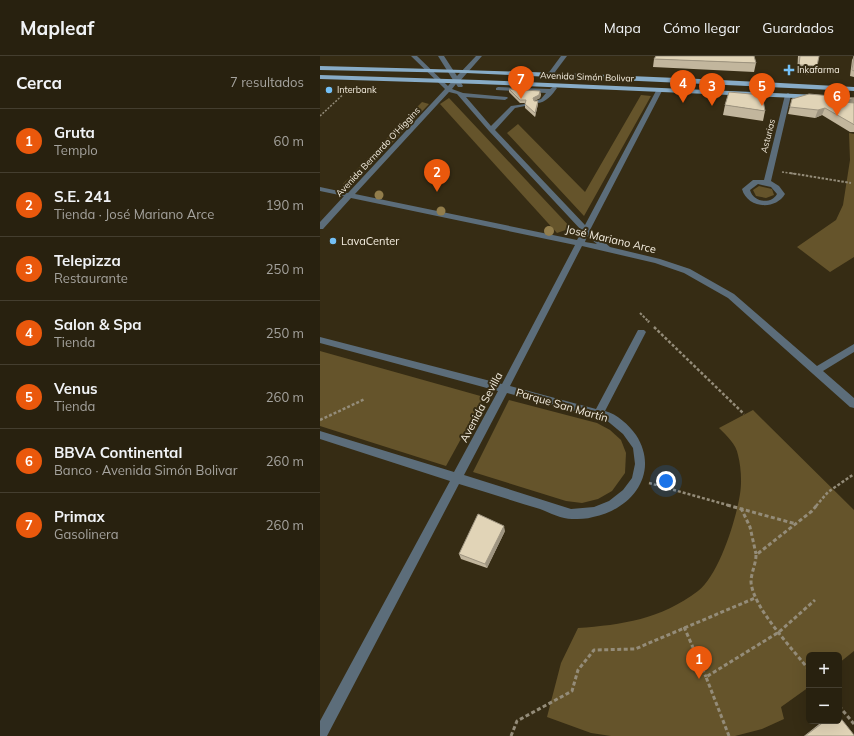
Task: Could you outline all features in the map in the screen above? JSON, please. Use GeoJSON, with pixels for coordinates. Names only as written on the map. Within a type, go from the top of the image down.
{"type":"FeatureCollection","features":[{"type":"Feature","properties":{"kind":"main road","name":"Avenida Simón Bolivar"},"geometry":{"type":"LineString","coordinates":[[320,68],[466,71],[854,90]]}},
{"type":"Feature","properties":{"kind":"main road","name":"Avenida Simón Bolivar"},"geometry":{"type":"LineString","coordinates":[[320,77],[492,82],[824,97]]}},
{"type":"Feature","properties":{"kind":"street"},"geometry":{"type":"LineString","coordinates":[[414,56],[449,90],[460,94],[505,98]]}},
{"type":"Feature","properties":{"kind":"street"},"geometry":{"type":"LineString","coordinates":[[441,56],[461,88],[460,94]]}},
{"type":"Feature","properties":{"kind":"street","name":"Avenida Bernardo O'Higgins"},"geometry":{"type":"LineString","coordinates":[[320,227],[480,56]]}},
{"type":"Feature","properties":{"kind":"street"},"geometry":{"type":"LineString","coordinates":[[550,75],[564,56]]}},
{"type":"Feature","properties":{"kind":"street"},"geometry":{"type":"LineString","coordinates":[[492,82],[513,107]]}},
{"type":"Feature","properties":{"kind":"street"},"geometry":{"type":"LineString","coordinates":[[537,102],[543,100],[557,85]]}},
{"type":"Feature","properties":{"kind":"street"},"geometry":{"type":"LineString","coordinates":[[498,89],[552,91]]}},
{"type":"Feature","properties":{"kind":"street","name":"Avenida Sevilla"},"geometry":{"type":"LineString","coordinates":[[320,735],[457,479],[660,89]]}},
{"type":"Feature","properties":{"kind":"street"},"geometry":{"type":"LineString","coordinates":[[460,94],[491,130],[586,231],[608,249]]}},
{"type":"Feature","properties":{"kind":"street","name":"Asturias"},"geometry":{"type":"LineString","coordinates":[[766,182],[788,95]]}},
{"type":"Feature","properties":{"kind":"street"},"geometry":{"type":"LineString","coordinates":[[491,130],[513,107],[523,105]]}},
{"type":"Feature","properties":{"kind":"street","name":"José Mariano Arce"},"geometry":{"type":"LineString","coordinates":[[320,189],[608,249],[657,261],[687,271],[731,296],[854,404]]}},
{"type":"Feature","properties":{"kind":"street"},"geometry":{"type":"LineString","coordinates":[[599,413],[641,332]]}},
{"type":"Feature","properties":{"kind":"street","name":"Parque San Martín"},"geometry":{"type":"LineString","coordinates":[[320,340],[608,416],[622,426],[634,439],[637,446],[640,463],[637,480],[633,488],[621,501],[603,511],[582,515],[561,512],[320,435]]}},
{"type":"Feature","properties":{"kind":"street"},"geometry":{"type":"LineString","coordinates":[[816,370],[854,348]]}},
{"type":"Feature","properties":{"kind":"path"},"geometry":{"type":"LineString","coordinates":[[320,116],[362,78]]}},
{"type":"Feature","properties":{"kind":"path"},"geometry":{"type":"LineString","coordinates":[[770,169],[851,183]]}},
{"type":"Feature","properties":{"kind":"path"},"geometry":{"type":"LineString","coordinates":[[640,313],[744,414]]}},
{"type":"Feature","properties":{"kind":"path"},"geometry":{"type":"LineString","coordinates":[[320,420],[365,399]]}},
{"type":"Feature","properties":{"kind":"path"},"geometry":{"type":"LineString","coordinates":[[756,555],[797,524],[823,500],[828,492],[854,474]]}},
{"type":"Feature","properties":{"kind":"path"},"geometry":{"type":"LineString","coordinates":[[637,480],[797,524]]}},
{"type":"Feature","properties":{"kind":"path"},"geometry":{"type":"LineString","coordinates":[[741,508],[750,527],[756,555],[756,565],[752,575],[755,598],[806,666]]}},
{"type":"Feature","properties":{"kind":"path"},"geometry":{"type":"LineString","coordinates":[[511,736],[517,721],[572,691],[578,670],[594,650],[635,649],[755,598]]}},
{"type":"Feature","properties":{"kind":"path"},"geometry":{"type":"LineString","coordinates":[[706,677],[779,632],[815,600]]}},
{"type":"Feature","properties":{"kind":"path"},"geometry":{"type":"LineString","coordinates":[[684,627],[706,677],[729,736]]}},
{"type":"Feature","properties":{"kind":"path"},"geometry":{"type":"LineString","coordinates":[[842,710],[854,724]]}},
{"type":"Feature","properties":{"kind":"shaded area"},"geometry":{"type":"Polygon","coordinates":[[[641,95],[651,96],[584,216],[507,133],[518,124],[585,192],[641,95]]]}},
{"type":"Feature","properties":{"kind":"shaded area"},"geometry":{"type":"Polygon","coordinates":[[[449,98],[571,228],[557,233],[440,104],[449,98]]]}},
{"type":"Feature","properties":{"kind":"shaded area"},"geometry":{"type":"Polygon","coordinates":[[[422,102],[429,104],[351,186],[343,184],[422,102]]]}},
{"type":"Feature","properties":{"kind":"shaded area"},"geometry":{"type":"Polygon","coordinates":[[[849,133],[854,134],[854,257],[830,272],[797,247],[836,220],[843,205],[850,160],[849,133]]]}},
{"type":"Feature","properties":{"kind":"shaded area"},"geometry":{"type":"Polygon","coordinates":[[[759,186],[772,189],[774,195],[766,198],[756,196],[753,190],[759,186]]]}},
{"type":"Feature","properties":{"kind":"shaded area"},"geometry":{"type":"Polygon","coordinates":[[[320,351],[484,397],[446,466],[320,426],[320,351]]]}},
{"type":"Feature","properties":{"kind":"shaded area"},"geometry":{"type":"Polygon","coordinates":[[[509,400],[597,423],[610,430],[621,440],[626,453],[625,473],[612,491],[598,499],[582,503],[566,501],[473,472],[509,400]]]}},
{"type":"Feature","properties":{"kind":"shaded area"},"geometry":{"type":"Polygon","coordinates":[[[753,410],[854,510],[854,651],[842,661],[842,652],[806,652],[806,689],[781,707],[784,719],[762,729],[735,736],[611,736],[591,733],[547,717],[561,663],[578,628],[610,625],[641,619],[670,608],[684,601],[698,591],[713,573],[735,518],[741,485],[737,451],[731,440],[719,428],[753,410]]]}},
{"type":"Feature","properties":{"kind":"building"},"geometry":{"type":"Polygon","coordinates":[[[656,56],[754,56],[756,63],[654,59],[656,56]]]}},
{"type":"Feature","properties":{"kind":"building"},"geometry":{"type":"Polygon","coordinates":[[[800,56],[819,56],[817,66],[799,65],[800,56]]]}},
{"type":"Feature","properties":{"kind":"building"},"geometry":{"type":"Polygon","coordinates":[[[854,56],[854,71],[852,70],[854,56]]]}},
{"type":"Feature","properties":{"kind":"building"},"geometry":{"type":"Polygon","coordinates":[[[509,89],[540,91],[539,95],[533,98],[534,101],[538,101],[535,113],[525,104],[526,100],[520,100],[509,89]]]}},
{"type":"Feature","properties":{"kind":"building"},"geometry":{"type":"Polygon","coordinates":[[[729,92],[762,95],[765,111],[725,105],[729,92]]]}},
{"type":"Feature","properties":{"kind":"building"},"geometry":{"type":"Polygon","coordinates":[[[809,94],[854,98],[844,102],[854,103],[854,125],[825,108],[818,110],[790,107],[792,99],[809,94]]]}},
{"type":"Feature","properties":{"kind":"building"},"geometry":{"type":"Polygon","coordinates":[[[478,514],[504,526],[485,564],[459,554],[478,514]]]}},
{"type":"Feature","properties":{"kind":"building"},"geometry":{"type":"Polygon","coordinates":[[[842,720],[854,735],[854,736],[805,736],[821,724],[842,724],[842,720]]]}},
{"type":"Feature","properties":{"kind":"place","name":"Inkafarma"},"geometry":{"type":"Point","coordinates":[789,70]}},
{"type":"Feature","properties":{"kind":"place","name":"Interbank"},"geometry":{"type":"Point","coordinates":[329,90]}},
{"type":"Feature","properties":{"kind":"place","name":"Primax"},"geometry":{"type":"Point","coordinates":[521,99]}},
{"type":"Feature","properties":{"kind":"place","name":"Salon & Spa"},"geometry":{"type":"Point","coordinates":[683,103]}},
{"type":"Feature","properties":{"kind":"place","name":"Telepizza"},"geometry":{"type":"Point","coordinates":[712,106]}},
{"type":"Feature","properties":{"kind":"place","name":"Venus"},"geometry":{"type":"Point","coordinates":[762,106]}},
{"type":"Feature","properties":{"kind":"place","name":"BBVA Continental"},"geometry":{"type":"Point","coordinates":[837,116]}},
{"type":"Feature","properties":{"kind":"place","name":"S.E. 241"},"geometry":{"type":"Point","coordinates":[437,192]}},
{"type":"Feature","properties":{"kind":"place","name":"LavaCenter"},"geometry":{"type":"Point","coordinates":[333,241]}},
{"type":"Feature","properties":{"kind":"place","name":"Gruta"},"geometry":{"type":"Point","coordinates":[699,679]}}]}
